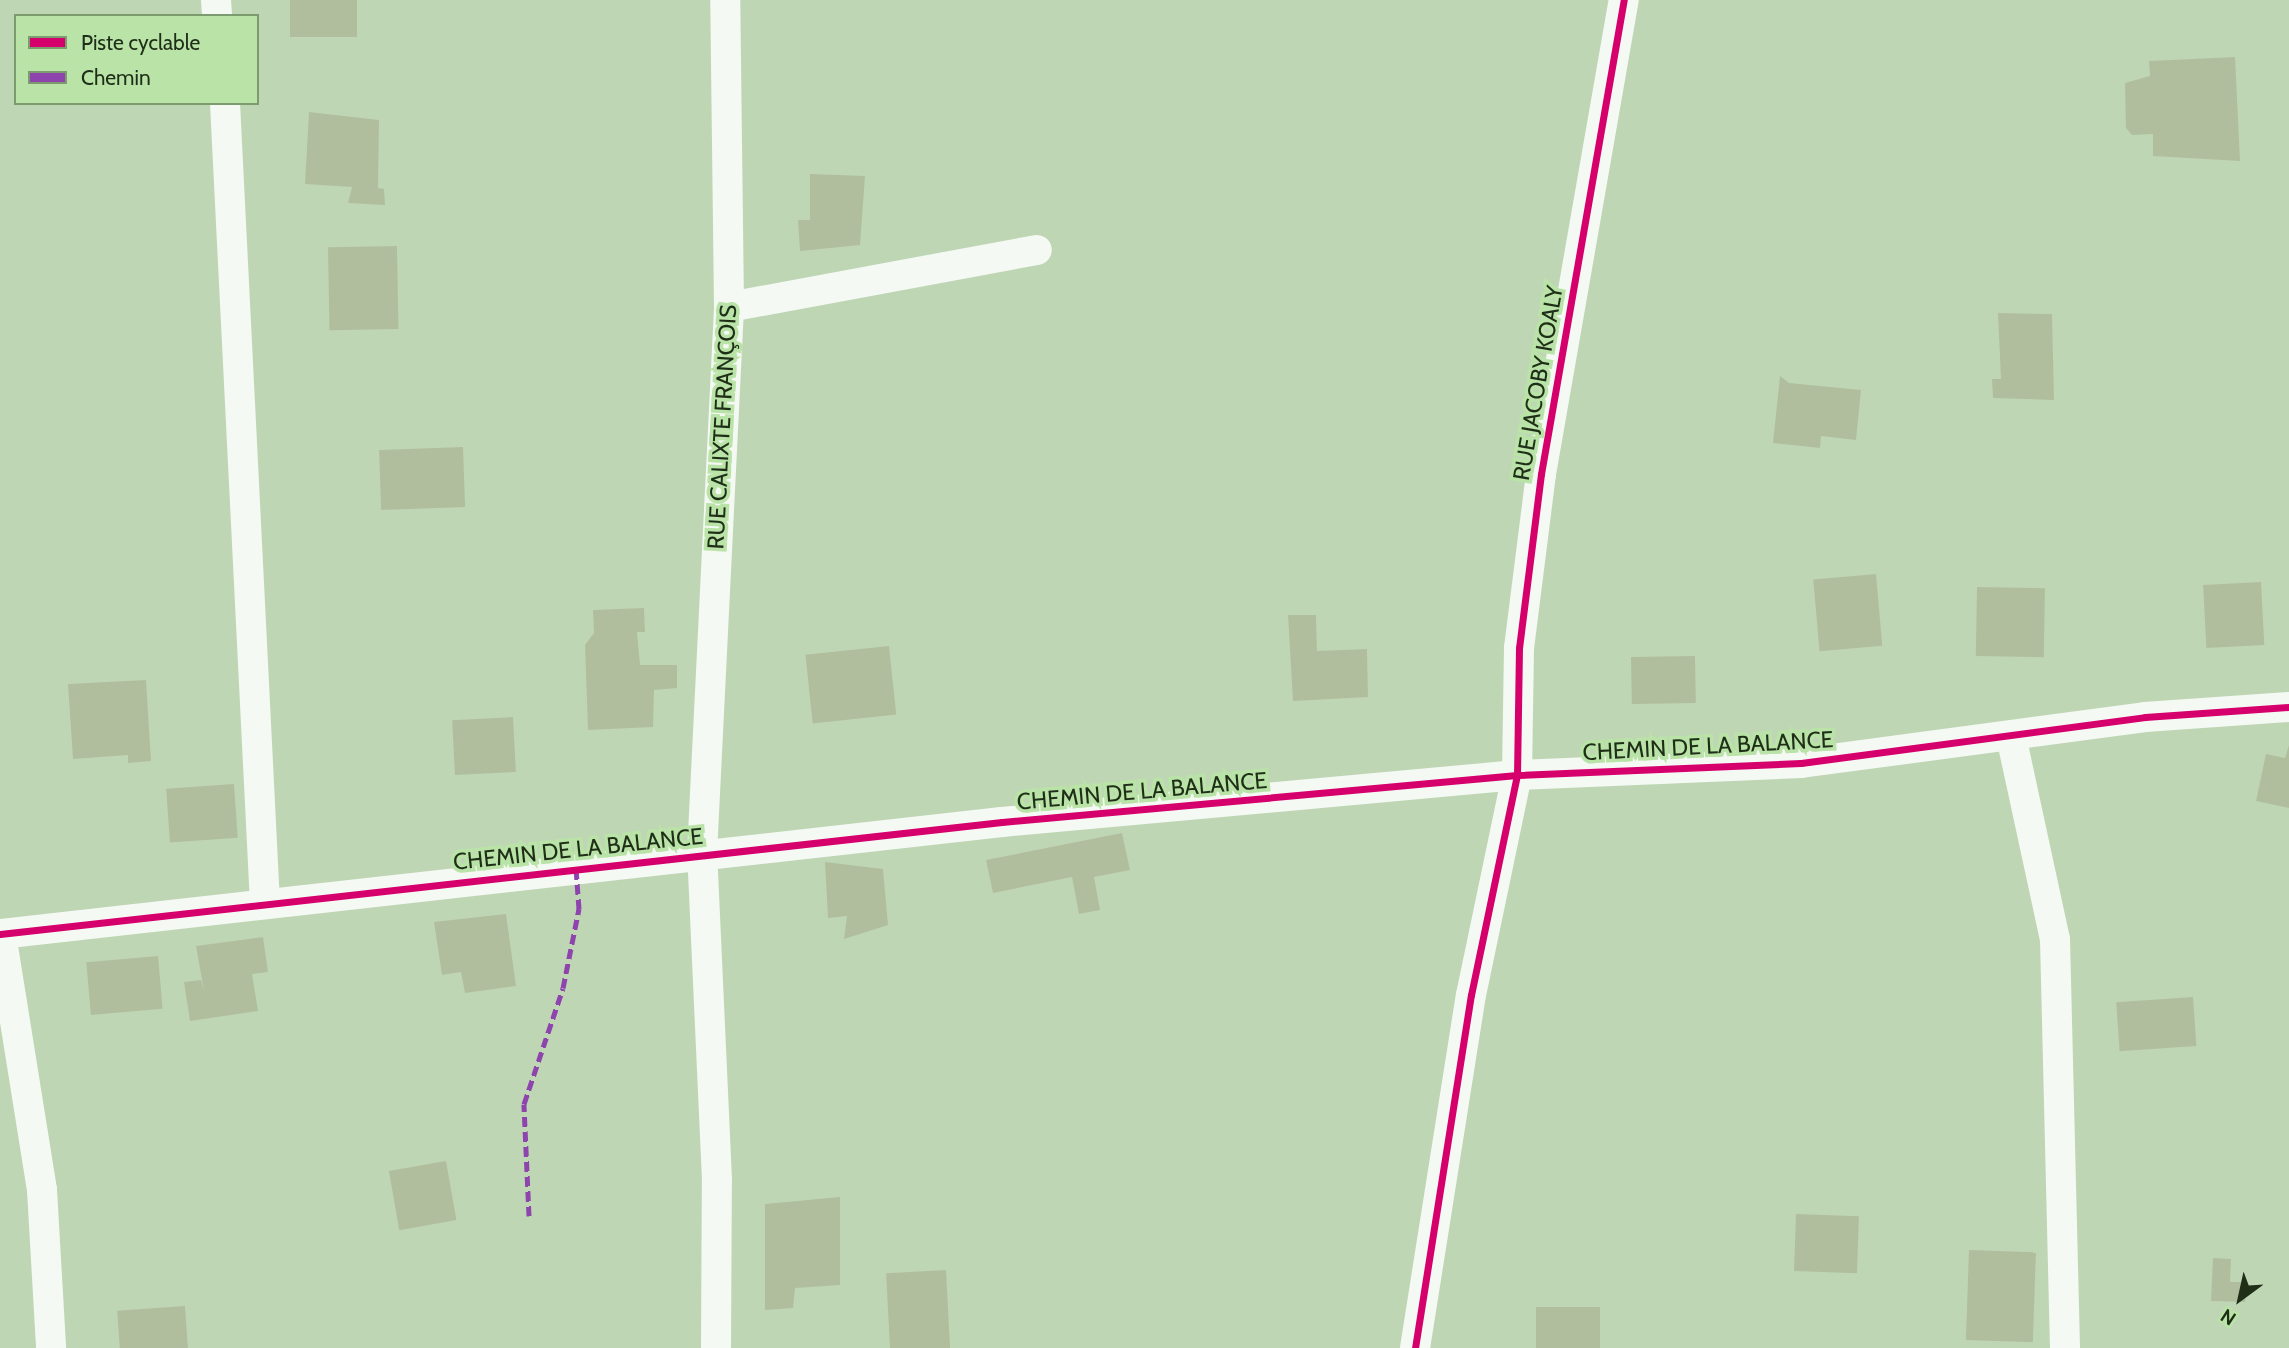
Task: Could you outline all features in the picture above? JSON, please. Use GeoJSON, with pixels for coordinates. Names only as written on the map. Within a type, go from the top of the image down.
{"type":"FeatureCollection","features":[{"type":"Feature","properties":{"kind":"street","name":"RUE CALIXTE FRANÇOIS"},"geometry":{"type":"LineString","coordinates":[[716,1348],[717,1180],[702,854],[729,307],[725,0]]}},
{"type":"Feature","properties":{"kind":"street","name":"RUE JACOBY KOALY"},"geometry":{"type":"LineString","coordinates":[[1415,1348],[1471,995],[1517,775],[1519,648],[1541,474],[1624,0]]}},
{"type":"Feature","properties":{"kind":"street"},"geometry":{"type":"LineString","coordinates":[[225,105],[265,903]]}},
{"type":"Feature","properties":{"kind":"street"},"geometry":{"type":"LineString","coordinates":[[729,307],[1037,250]]}},
{"type":"Feature","properties":{"kind":"street","name":"CHEMIN DE LA BALANCE"},"geometry":{"type":"LineString","coordinates":[[1,934],[702,854],[1517,775],[1801,763],[2011,736],[2289,707]]}},
{"type":"Feature","properties":{"kind":"street"},"geometry":{"type":"LineString","coordinates":[[2011,736],[2055,939],[2065,1348]]}},
{"type":"Feature","properties":{"kind":"street"},"geometry":{"type":"LineString","coordinates":[[1,934],[42,1190],[51,1348]]}},
{"type":"Feature","properties":{"kind":"building"},"geometry":{"type":"Polygon","coordinates":[[[290,0],[357,0],[357,37],[290,37],[290,0]]]}},
{"type":"Feature","properties":{"kind":"building"},"geometry":{"type":"Polygon","coordinates":[[[2235,57],[2240,161],[2153,156],[2153,134],[2132,135],[2126,128],[2125,83],[2150,76],[2149,61],[2235,57]]]}},
{"type":"Feature","properties":{"kind":"building"},"geometry":{"type":"Polygon","coordinates":[[[309,112],[379,120],[378,188],[384,189],[385,205],[348,203],[352,187],[305,184],[309,112]]]}},
{"type":"Feature","properties":{"kind":"building"},"geometry":{"type":"Polygon","coordinates":[[[810,174],[865,176],[860,245],[800,251],[798,220],[810,220],[810,174]]]}},
{"type":"Feature","properties":{"kind":"building"},"geometry":{"type":"Polygon","coordinates":[[[397,246],[398,329],[329,330],[328,247],[397,246]]]}},
{"type":"Feature","properties":{"kind":"building"},"geometry":{"type":"Polygon","coordinates":[[[1998,313],[2052,314],[2054,400],[1993,398],[1992,379],[2001,379],[1998,313]]]}},
{"type":"Feature","properties":{"kind":"building"},"geometry":{"type":"Polygon","coordinates":[[[1780,376],[1789,383],[1861,390],[1856,440],[1821,436],[1820,448],[1773,443],[1780,376]]]}},
{"type":"Feature","properties":{"kind":"building"},"geometry":{"type":"Polygon","coordinates":[[[463,447],[465,507],[381,510],[379,450],[463,447]]]}},
{"type":"Feature","properties":{"kind":"building"},"geometry":{"type":"Polygon","coordinates":[[[1876,574],[1882,646],[1820,651],[1813,579],[1876,574]]]}},
{"type":"Feature","properties":{"kind":"building"},"geometry":{"type":"Polygon","coordinates":[[[2261,582],[2264,645],[2206,648],[2203,585],[2261,582]]]}},
{"type":"Feature","properties":{"kind":"building"},"geometry":{"type":"Polygon","coordinates":[[[1977,587],[2045,588],[2044,657],[1976,656],[1977,587]]]}},
{"type":"Feature","properties":{"kind":"building"},"geometry":{"type":"Polygon","coordinates":[[[644,608],[645,632],[637,632],[640,665],[677,665],[677,688],[654,690],[653,727],[588,730],[585,645],[594,633],[593,610],[644,608]]]}},
{"type":"Feature","properties":{"kind":"building"},"geometry":{"type":"Polygon","coordinates":[[[1288,615],[1316,615],[1317,651],[1367,649],[1368,697],[1293,701],[1288,615]]]}},
{"type":"Feature","properties":{"kind":"building"},"geometry":{"type":"Polygon","coordinates":[[[889,646],[896,715],[813,723],[805,655],[889,646]]]}},
{"type":"Feature","properties":{"kind":"building"},"geometry":{"type":"Polygon","coordinates":[[[1695,656],[1696,703],[1632,704],[1631,657],[1695,656]]]}},
{"type":"Feature","properties":{"kind":"building"},"geometry":{"type":"Polygon","coordinates":[[[146,680],[151,761],[128,763],[128,755],[73,759],[68,684],[146,680]]]}},
{"type":"Feature","properties":{"kind":"building"},"geometry":{"type":"Polygon","coordinates":[[[513,717],[516,772],[455,775],[452,720],[513,717]]]}},
{"type":"Feature","properties":{"kind":"building"},"geometry":{"type":"Polygon","coordinates":[[[2289,745],[2289,808],[2256,801],[2266,754],[2285,758],[2289,745]]]}},
{"type":"Feature","properties":{"kind":"building"},"geometry":{"type":"Polygon","coordinates":[[[234,784],[238,838],[170,843],[166,789],[234,784]]]}},
{"type":"Feature","properties":{"kind":"building"},"geometry":{"type":"Polygon","coordinates":[[[1122,833],[1130,870],[1094,877],[1100,910],[1079,914],[1072,877],[993,893],[986,860],[1122,833]]]}},
{"type":"Feature","properties":{"kind":"building"},"geometry":{"type":"Polygon","coordinates":[[[825,862],[883,869],[888,925],[844,939],[847,916],[828,918],[825,862]]]}},
{"type":"Feature","properties":{"kind":"building"},"geometry":{"type":"Polygon","coordinates":[[[506,914],[516,986],[465,993],[461,972],[442,975],[434,922],[506,914]]]}},
{"type":"Feature","properties":{"kind":"building"},"geometry":{"type":"Polygon","coordinates":[[[263,937],[268,972],[252,974],[258,1011],[190,1021],[184,982],[201,980],[204,991],[196,946],[263,937]]]}},
{"type":"Feature","properties":{"kind":"building"},"geometry":{"type":"Polygon","coordinates":[[[158,956],[163,1009],[91,1015],[86,962],[158,956]]]}},
{"type":"Feature","properties":{"kind":"building"},"geometry":{"type":"Polygon","coordinates":[[[2193,997],[2196,1046],[2120,1051],[2116,1002],[2193,997]]]}},
{"type":"Feature","properties":{"kind":"building"},"geometry":{"type":"Polygon","coordinates":[[[446,1161],[456,1220],[399,1230],[389,1171],[446,1161]]]}},
{"type":"Feature","properties":{"kind":"building"},"geometry":{"type":"Polygon","coordinates":[[[840,1197],[840,1285],[795,1288],[793,1308],[765,1310],[765,1204],[840,1197]]]}},
{"type":"Feature","properties":{"kind":"building"},"geometry":{"type":"Polygon","coordinates":[[[1796,1214],[1859,1216],[1857,1273],[1794,1271],[1796,1214]]]}},
{"type":"Feature","properties":{"kind":"building"},"geometry":{"type":"Polygon","coordinates":[[[1969,1250],[2036,1252],[2033,1342],[1966,1340],[1969,1250]]]}},
{"type":"Feature","properties":{"kind":"building"},"geometry":{"type":"Polygon","coordinates":[[[2213,1258],[2231,1259],[2230,1282],[2247,1282],[2245,1302],[2211,1301],[2213,1258]]]}},
{"type":"Feature","properties":{"kind":"building"},"geometry":{"type":"Polygon","coordinates":[[[946,1270],[950,1348],[890,1348],[886,1273],[946,1270]]]}},
{"type":"Feature","properties":{"kind":"building"},"geometry":{"type":"Polygon","coordinates":[[[185,1306],[188,1348],[120,1348],[117,1311],[185,1306]]]}},
{"type":"Feature","properties":{"kind":"building"},"geometry":{"type":"Polygon","coordinates":[[[1536,1307],[1600,1307],[1600,1348],[1536,1348],[1536,1307]]]}},
{"type":"Feature","properties":{"kind":"marked path"},"geometry":{"type":"LineString","coordinates":[[529,1216],[524,1104],[563,988],[579,909],[576,868]]}},
{"type":"Feature","properties":{"kind":"cycle path"},"geometry":{"type":"LineString","coordinates":[[1415,1348],[1471,995],[1517,775],[1519,648],[1541,474],[1624,0]]}},
{"type":"Feature","properties":{"kind":"cycle path"},"geometry":{"type":"LineString","coordinates":[[0,934],[1002,822],[1517,775],[1801,763],[2145,717],[2289,707]]}}]}
